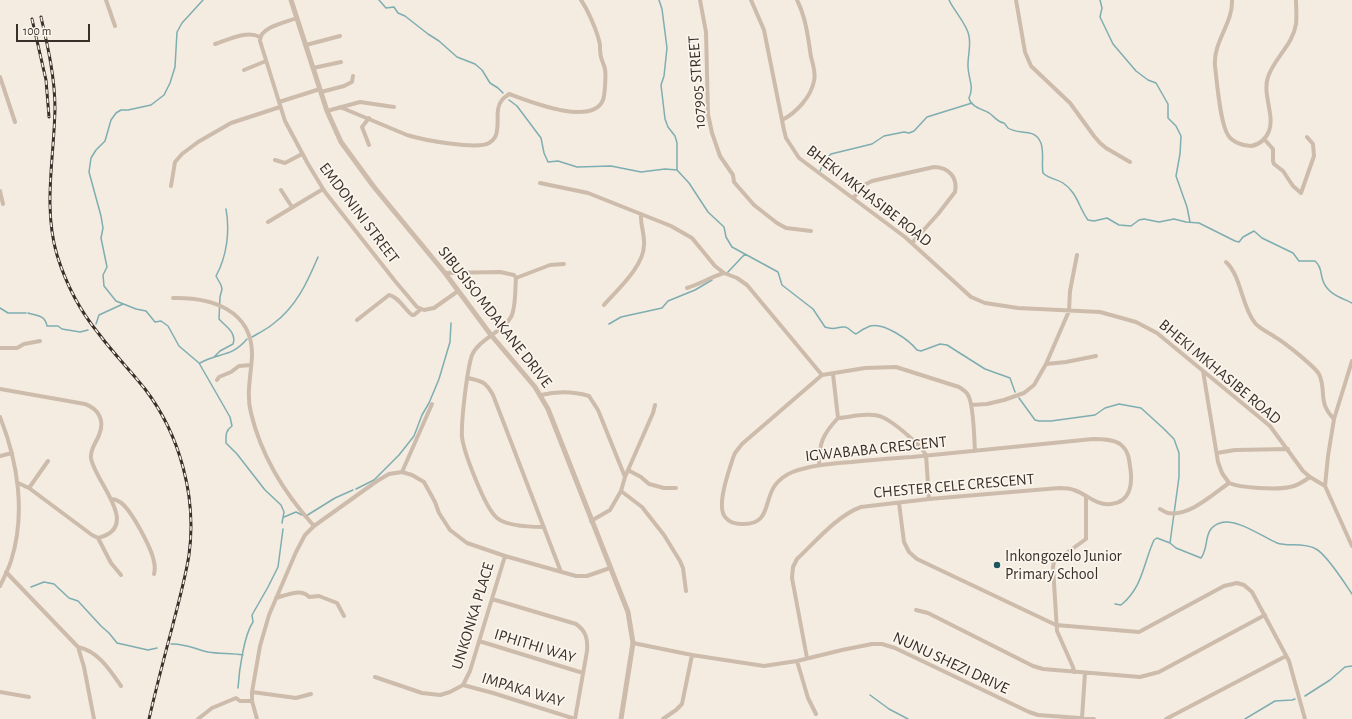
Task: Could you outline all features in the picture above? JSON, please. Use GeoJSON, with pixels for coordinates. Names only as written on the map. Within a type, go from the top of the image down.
{"type":"FeatureCollection","features":[{"type":"Feature","properties":{"kind":"street"},"geometry":{"type":"LineString","coordinates":[[106,0],[115,26]]}},
{"type":"Feature","properties":{"kind":"street","name":"SIBUSISO MDAKANE DRIVE"},"geometry":{"type":"LineString","coordinates":[[291,0],[327,111],[350,155],[535,387],[548,409],[628,612],[633,643],[621,719]]}},
{"type":"Feature","properties":{"kind":"street"},"geometry":{"type":"LineString","coordinates":[[340,106],[413,137],[476,146],[490,143],[496,136],[498,130],[499,105],[501,100],[509,94],[562,110],[578,112],[592,110],[599,105],[604,98],[605,70],[600,57],[598,38],[581,0]]}},
{"type":"Feature","properties":{"kind":"street","name":"107905 STREET"},"geometry":{"type":"LineString","coordinates":[[700,0],[706,32],[708,114],[712,133],[720,156],[727,164],[733,175],[734,182],[749,200],[759,209],[786,228],[811,231]]}},
{"type":"Feature","properties":{"kind":"street","name":"BHEKI MKHASIBE ROAD"},"geometry":{"type":"LineString","coordinates":[[751,0],[764,30],[786,138],[799,158],[912,243],[965,292],[977,300],[1018,308],[1100,312],[1146,326],[1203,370],[1270,426],[1303,471],[1325,486]]}},
{"type":"Feature","properties":{"kind":"street"},"geometry":{"type":"LineString","coordinates":[[782,120],[797,110],[814,82],[814,68],[806,26],[797,0]]}},
{"type":"Feature","properties":{"kind":"street"},"geometry":{"type":"LineString","coordinates":[[1016,0],[1028,61],[1036,71],[1070,103],[1100,143],[1130,162]]}},
{"type":"Feature","properties":{"kind":"street"},"geometry":{"type":"LineString","coordinates":[[1232,0],[1231,14],[1218,44],[1215,55],[1219,94],[1224,125],[1228,136],[1238,143],[1252,146],[1260,143],[1269,131],[1270,126],[1266,82],[1270,71],[1294,32],[1296,0]]}},
{"type":"Feature","properties":{"kind":"street"},"geometry":{"type":"LineString","coordinates":[[215,44],[248,34],[254,34],[260,37],[270,28],[297,18]]}},
{"type":"Feature","properties":{"kind":"street"},"geometry":{"type":"LineString","coordinates":[[306,45],[340,36]]}},
{"type":"Feature","properties":{"kind":"street","name":"EMDONINI STREET"},"geometry":{"type":"LineString","coordinates":[[260,37],[279,104],[302,154],[323,189],[395,281],[421,310]]}},
{"type":"Feature","properties":{"kind":"street"},"geometry":{"type":"LineString","coordinates":[[244,70],[266,61]]}},
{"type":"Feature","properties":{"kind":"street"},"geometry":{"type":"LineString","coordinates":[[313,68],[341,62]]}},
{"type":"Feature","properties":{"kind":"street"},"geometry":{"type":"LineString","coordinates":[[171,186],[173,167],[176,162],[182,154],[198,142],[231,123],[279,104],[320,90],[344,86],[352,82],[353,76]]}},
{"type":"Feature","properties":{"kind":"street"},"geometry":{"type":"LineString","coordinates":[[0,77],[15,122]]}},
{"type":"Feature","properties":{"kind":"street"},"geometry":{"type":"LineString","coordinates":[[327,111],[340,106],[360,102],[394,107]]}},
{"type":"Feature","properties":{"kind":"street"},"geometry":{"type":"LineString","coordinates":[[369,118],[363,124],[362,129],[369,145]]}},
{"type":"Feature","properties":{"kind":"street"},"geometry":{"type":"LineString","coordinates":[[1264,139],[1273,149],[1274,164],[1283,171],[1293,186],[1301,193],[1314,156],[1313,144],[1307,137]]}},
{"type":"Feature","properties":{"kind":"street"},"geometry":{"type":"LineString","coordinates":[[274,160],[285,163],[302,154]]}},
{"type":"Feature","properties":{"kind":"street"},"geometry":{"type":"LineString","coordinates":[[853,198],[866,184],[872,181],[934,167],[939,167],[948,171],[954,177],[956,192],[912,243]]}},
{"type":"Feature","properties":{"kind":"street"},"geometry":{"type":"LineString","coordinates":[[540,183],[588,193],[671,226],[690,237],[708,259],[724,273],[737,278],[747,285],[822,375],[859,369],[896,367],[959,387],[966,391],[971,405],[975,451]]}},
{"type":"Feature","properties":{"kind":"street"},"geometry":{"type":"LineString","coordinates":[[268,222],[323,189]]}},
{"type":"Feature","properties":{"kind":"street"},"geometry":{"type":"LineString","coordinates":[[281,190],[292,207]]}},
{"type":"Feature","properties":{"kind":"street"},"geometry":{"type":"LineString","coordinates":[[0,191],[3,204]]}},
{"type":"Feature","properties":{"kind":"street"},"geometry":{"type":"LineString","coordinates":[[604,306],[634,271],[642,258],[644,244],[640,221],[641,214]]}},
{"type":"Feature","properties":{"kind":"street"},"geometry":{"type":"LineString","coordinates":[[971,405],[996,403],[1027,391],[1034,385],[1046,364],[1068,311],[1077,255]]}},
{"type":"Feature","properties":{"kind":"street"},"geometry":{"type":"LineString","coordinates":[[1226,262],[1233,272],[1255,323],[1285,344],[1318,372],[1322,384],[1324,405],[1329,414],[1334,418]]}},
{"type":"Feature","properties":{"kind":"street"},"geometry":{"type":"LineString","coordinates":[[516,278],[550,264],[564,264]]}},
{"type":"Feature","properties":{"kind":"street"},"geometry":{"type":"LineString","coordinates":[[445,273],[500,272],[514,275],[516,278]]}},
{"type":"Feature","properties":{"kind":"street"},"geometry":{"type":"LineString","coordinates":[[687,288],[724,273]]}},
{"type":"Feature","properties":{"kind":"street"},"geometry":{"type":"LineString","coordinates":[[516,278],[512,316],[477,348],[474,353],[468,378],[462,422],[463,440],[485,502],[493,514],[501,520],[516,525],[544,527]]}},
{"type":"Feature","properties":{"kind":"street"},"geometry":{"type":"LineString","coordinates":[[357,320],[389,295],[397,299],[412,315],[414,315],[421,310],[434,308],[458,291]]}},
{"type":"Feature","properties":{"kind":"street"},"geometry":{"type":"LineString","coordinates":[[173,298],[198,299],[225,308],[239,318],[248,329],[252,345],[249,407],[258,439],[272,468],[300,511],[314,526]]}},
{"type":"Feature","properties":{"kind":"street"},"geometry":{"type":"LineString","coordinates":[[0,348],[17,348],[24,344],[40,341]]}},
{"type":"Feature","properties":{"kind":"street"},"geometry":{"type":"LineString","coordinates":[[1046,364],[1096,356]]}},
{"type":"Feature","properties":{"kind":"street"},"geometry":{"type":"LineString","coordinates":[[1352,361],[1334,418],[1325,486],[1352,546]]}},
{"type":"Feature","properties":{"kind":"street"},"geometry":{"type":"LineString","coordinates":[[217,380],[219,377],[231,372],[239,366],[251,365]]}},
{"type":"Feature","properties":{"kind":"street"},"geometry":{"type":"LineString","coordinates":[[1203,370],[1216,453],[1222,473],[1229,483],[1239,486],[1284,488],[1297,485],[1310,477]]}},
{"type":"Feature","properties":{"kind":"street"},"geometry":{"type":"LineString","coordinates":[[832,374],[838,418]]}},
{"type":"Feature","properties":{"kind":"street","name":"IGWABABA CRESCENT"},"geometry":{"type":"LineString","coordinates":[[822,375],[742,444],[735,453],[721,502],[723,515],[729,521],[739,524],[757,521],[764,513],[772,490],[779,480],[792,471],[819,465],[1093,439],[1112,441],[1121,445],[1128,456],[1132,476],[1131,486],[1127,496],[1120,502],[1106,505],[1096,503],[1086,496]]}},
{"type":"Feature","properties":{"kind":"street"},"geometry":{"type":"LineString","coordinates":[[468,378],[478,380],[486,384],[493,395],[561,572]]}},
{"type":"Feature","properties":{"kind":"street"},"geometry":{"type":"LineString","coordinates":[[0,389],[85,404],[97,411],[102,421],[102,428],[93,446],[91,458],[94,468],[111,499],[116,511],[117,520],[116,524],[108,533],[98,538]]}},
{"type":"Feature","properties":{"kind":"street"},"geometry":{"type":"LineString","coordinates":[[540,395],[562,392],[577,393],[589,396],[598,410],[625,477]]}},
{"type":"Feature","properties":{"kind":"street"},"geometry":{"type":"LineString","coordinates":[[402,472],[432,404]]}},
{"type":"Feature","properties":{"kind":"street"},"geometry":{"type":"LineString","coordinates":[[591,521],[610,510],[621,491],[625,477],[648,426],[655,405]]}},
{"type":"Feature","properties":{"kind":"street"},"geometry":{"type":"LineString","coordinates":[[819,465],[821,442],[826,432],[838,418],[870,415],[882,417],[920,446],[926,455],[929,499]]}},
{"type":"Feature","properties":{"kind":"street"},"geometry":{"type":"LineString","coordinates":[[0,417],[12,453],[18,483],[18,519],[16,536],[11,561],[0,586]]}},
{"type":"Feature","properties":{"kind":"street"},"geometry":{"type":"LineString","coordinates":[[1216,453],[1240,450],[1288,449]]}},
{"type":"Feature","properties":{"kind":"street"},"geometry":{"type":"LineString","coordinates":[[0,456],[12,453]]}},
{"type":"Feature","properties":{"kind":"street"},"geometry":{"type":"LineString","coordinates":[[29,488],[48,461]]}},
{"type":"Feature","properties":{"kind":"street"},"geometry":{"type":"LineString","coordinates":[[628,470],[641,477],[649,484],[664,488],[676,488]]}},
{"type":"Feature","properties":{"kind":"street"},"geometry":{"type":"LineString","coordinates":[[257,719],[252,701],[252,692],[261,644],[269,615],[296,552],[305,535],[314,526],[389,474],[402,472],[424,482],[442,518],[450,530],[467,543],[505,556],[576,576],[587,576],[610,568]]}},
{"type":"Feature","properties":{"kind":"street"},"geometry":{"type":"LineString","coordinates":[[18,483],[29,488],[98,538],[111,563],[121,575]]}},
{"type":"Feature","properties":{"kind":"street"},"geometry":{"type":"LineString","coordinates":[[1160,509],[1166,513],[1176,513],[1194,507],[1229,483]]}},
{"type":"Feature","properties":{"kind":"street","name":"CHESTER CELE CRESCENT"},"geometry":{"type":"LineString","coordinates":[[807,658],[792,578],[793,567],[797,559],[853,509],[929,499],[1059,488],[1076,490],[1086,496]]}},
{"type":"Feature","properties":{"kind":"street"},"geometry":{"type":"LineString","coordinates":[[621,491],[631,497],[642,507],[672,548],[683,568],[686,591]]}},
{"type":"Feature","properties":{"kind":"street"},"geometry":{"type":"LineString","coordinates":[[1074,672],[1059,637],[1056,625],[1052,574],[1054,562],[1086,539],[1086,496]]}},
{"type":"Feature","properties":{"kind":"street"},"geometry":{"type":"LineString","coordinates":[[111,499],[118,500],[123,504],[138,525],[153,556],[155,568],[154,574]]}},
{"type":"Feature","properties":{"kind":"street"},"geometry":{"type":"LineString","coordinates":[[899,503],[904,542],[909,552],[917,559],[1056,625],[1139,632],[1224,586],[1237,583],[1244,585],[1252,592],[1286,656],[1305,719]]}},
{"type":"Feature","properties":{"kind":"street","name":"UNKONKA PLACE"},"geometry":{"type":"LineString","coordinates":[[375,677],[434,695],[444,694],[463,686],[479,641],[505,556]]}},
{"type":"Feature","properties":{"kind":"street"},"geometry":{"type":"LineString","coordinates":[[6,572],[78,647],[84,667],[94,719]]}},
{"type":"Feature","properties":{"kind":"street"},"geometry":{"type":"LineString","coordinates":[[276,598],[298,593],[307,594],[309,597],[320,596],[337,603],[344,616]]}},
{"type":"Feature","properties":{"kind":"street"},"geometry":{"type":"LineString","coordinates":[[492,599],[576,624],[583,629],[588,641],[575,719]]}},
{"type":"Feature","properties":{"kind":"street"},"geometry":{"type":"LineString","coordinates":[[916,610],[928,613],[1033,666],[1056,671],[1140,677],[1150,676],[1175,664],[1265,614]]}},
{"type":"Feature","properties":{"kind":"street","name":"IPHITHI WAY"},"geometry":{"type":"LineString","coordinates":[[479,641],[583,674]]}},
{"type":"Feature","properties":{"kind":"street","name":"NUNU SHEZI DRIVE"},"geometry":{"type":"LineString","coordinates":[[633,643],[692,655],[764,666],[797,661],[872,644],[882,644],[895,648],[1029,712],[1038,715],[1094,719]]}},
{"type":"Feature","properties":{"kind":"street"},"geometry":{"type":"LineString","coordinates":[[78,647],[88,650],[96,655],[107,666],[121,686]]}},
{"type":"Feature","properties":{"kind":"street"},"geometry":{"type":"LineString","coordinates":[[663,719],[682,704],[692,655]]}},
{"type":"Feature","properties":{"kind":"street"},"geometry":{"type":"LineString","coordinates":[[1166,719],[1286,656]]}},
{"type":"Feature","properties":{"kind":"street"},"geometry":{"type":"LineString","coordinates":[[797,661],[808,698],[816,714]]}},
{"type":"Feature","properties":{"kind":"street"},"geometry":{"type":"LineString","coordinates":[[1082,718],[1085,673]]}},
{"type":"Feature","properties":{"kind":"street","name":"IMPAKA WAY"},"geometry":{"type":"LineString","coordinates":[[463,686],[493,693],[575,719]]}},
{"type":"Feature","properties":{"kind":"street"},"geometry":{"type":"LineString","coordinates":[[0,692],[29,697]]}},
{"type":"Feature","properties":{"kind":"street"},"geometry":{"type":"LineString","coordinates":[[252,692],[296,698],[311,694]]}},
{"type":"Feature","properties":{"kind":"street"},"geometry":{"type":"LineString","coordinates":[[198,719],[212,708],[236,698],[240,701],[252,701]]}},
{"type":"Feature","properties":{"kind":"waterway"},"geometry":{"type":"LineString","coordinates":[[203,0],[182,23],[177,32],[175,67],[164,95],[151,105],[121,110],[116,113],[111,120],[105,141],[96,150],[91,158],[89,172],[101,216],[103,228],[101,238],[107,267],[103,275],[104,286],[116,301],[136,309],[146,311],[155,322],[161,321],[168,326],[179,346],[199,363],[230,417],[232,426],[227,431],[226,443],[237,454],[265,490],[281,505],[284,512],[282,523]]}},
{"type":"Feature","properties":{"kind":"waterway"},"geometry":{"type":"LineString","coordinates":[[379,0],[386,8],[394,7],[398,13],[405,16],[439,41],[457,57],[475,64],[482,70],[490,83],[503,93]]}},
{"type":"Feature","properties":{"kind":"waterway"},"geometry":{"type":"LineString","coordinates":[[659,0],[662,9],[667,48],[664,76],[661,85],[665,119],[668,127],[675,136],[677,143],[677,170],[689,183],[708,212],[724,227],[726,237],[732,247],[778,272],[782,285],[813,309],[825,327],[832,329],[845,327],[856,334],[870,326],[876,325],[896,333],[908,341],[917,350],[921,351],[940,344],[947,345],[985,369],[1010,378],[1015,392]]}},
{"type":"Feature","properties":{"kind":"waterway"},"geometry":{"type":"LineString","coordinates":[[949,0],[968,31],[970,43],[968,61],[971,85],[970,101],[974,106],[989,113],[1004,123],[1008,128],[1034,134],[1037,137],[1042,148],[1043,173],[1048,177],[1061,182],[1072,191],[1088,220],[1094,221],[1107,218],[1119,225],[1131,226],[1139,220],[1144,219],[1159,222],[1174,219],[1199,223],[1239,242],[1243,237],[1254,231],[1262,238],[1293,253],[1299,261],[1315,261],[1319,266],[1323,281],[1328,289],[1335,295],[1352,303]]}},
{"type":"Feature","properties":{"kind":"waterway"},"geometry":{"type":"LineString","coordinates":[[1100,0],[1102,8],[1100,17],[1113,44],[1136,71],[1148,80],[1156,83],[1168,104],[1168,118],[1176,126],[1181,136],[1180,154],[1176,176],[1187,207],[1190,222]]}},
{"type":"Feature","properties":{"kind":"waterway"},"geometry":{"type":"LineString","coordinates":[[509,100],[517,106],[541,138],[544,153],[548,162],[558,161],[577,167],[611,166],[641,172],[665,169],[677,170]]}},
{"type":"Feature","properties":{"kind":"waterway"},"geometry":{"type":"LineString","coordinates":[[820,171],[825,160],[831,154],[872,144],[884,136],[904,132],[909,133],[914,131],[927,117],[972,103]]}},
{"type":"Feature","properties":{"kind":"waterway"},"geometry":{"type":"LineString","coordinates":[[214,357],[220,351],[233,344],[234,340],[230,330],[219,319],[222,289],[216,276],[223,260],[227,243],[228,226],[226,209]]}},
{"type":"Feature","properties":{"kind":"waterway"},"geometry":{"type":"LineString","coordinates":[[727,273],[745,254]]}},
{"type":"Feature","properties":{"kind":"waterway"},"geometry":{"type":"LineString","coordinates":[[252,337],[271,326],[288,310],[300,294],[318,257]]}},
{"type":"Feature","properties":{"kind":"waterway"},"geometry":{"type":"LineString","coordinates":[[609,324],[621,317],[662,308],[668,301],[695,290],[712,280]]}},
{"type":"Feature","properties":{"kind":"waterway"},"geometry":{"type":"LineString","coordinates":[[96,324],[99,315],[123,304]]}},
{"type":"Feature","properties":{"kind":"waterway"},"geometry":{"type":"LineString","coordinates":[[0,308],[8,313],[26,313]]}},
{"type":"Feature","properties":{"kind":"waterway"},"geometry":{"type":"LineString","coordinates":[[28,313],[43,318],[47,326],[58,326],[62,329],[80,332],[88,330]]}},
{"type":"Feature","properties":{"kind":"waterway"},"geometry":{"type":"LineString","coordinates":[[356,489],[374,480],[399,455],[414,436],[439,379],[450,342],[451,323]]}},
{"type":"Feature","properties":{"kind":"waterway"},"geometry":{"type":"LineString","coordinates":[[200,363],[236,349],[247,339]]}},
{"type":"Feature","properties":{"kind":"waterway"},"geometry":{"type":"LineString","coordinates":[[1019,398],[1035,420],[1039,421],[1051,421],[1095,415],[1105,408],[1119,404],[1141,408],[1174,439],[1179,453],[1179,477],[1170,543],[1176,548],[1201,558],[1204,553],[1208,534],[1214,526],[1226,522],[1241,525],[1277,543],[1286,545],[1301,545],[1316,549],[1330,563],[1352,594]]}},
{"type":"Feature","properties":{"kind":"waterway"},"geometry":{"type":"LineString","coordinates":[[306,516],[335,498],[353,490]]}},
{"type":"Feature","properties":{"kind":"waterway"},"geometry":{"type":"LineString","coordinates":[[284,517],[296,512],[302,515]]}},
{"type":"Feature","properties":{"kind":"waterway"},"geometry":{"type":"LineString","coordinates":[[238,688],[241,663],[247,635],[253,622],[252,615],[278,567],[283,529]]}},
{"type":"Feature","properties":{"kind":"waterway"},"geometry":{"type":"LineString","coordinates":[[1115,604],[1121,605],[1134,591],[1142,575],[1154,540],[1157,538],[1170,543]]}},
{"type":"Feature","properties":{"kind":"waterway"},"geometry":{"type":"LineString","coordinates":[[31,587],[44,582],[54,584],[69,598],[78,601],[117,643],[148,650],[157,648]]}},
{"type":"Feature","properties":{"kind":"waterway"},"geometry":{"type":"LineString","coordinates":[[171,644],[185,645],[208,652],[243,655]]}},
{"type":"Feature","properties":{"kind":"waterway"},"geometry":{"type":"LineString","coordinates":[[1305,696],[1330,680],[1345,667],[1352,666]]}},
{"type":"Feature","properties":{"kind":"waterway"},"geometry":{"type":"LineString","coordinates":[[870,695],[889,709],[908,719]]}},
{"type":"Feature","properties":{"kind":"waterway"},"geometry":{"type":"LineString","coordinates":[[1245,719],[1275,701],[1295,699]]}},
{"type":"Feature","properties":{"kind":"railway"},"geometry":{"type":"LineString","coordinates":[[41,17],[51,63],[55,97],[50,201],[53,237],[57,255],[69,287],[80,307],[110,348],[145,389],[168,426],[183,468],[188,489],[191,533],[186,574],[149,719]]}},
{"type":"Feature","properties":{"kind":"railway"},"geometry":{"type":"LineString","coordinates":[[32,19],[46,80],[49,117]]}},
{"type":"Feature","properties":{"kind":"place","name":"Inkongozelo Junior Primary School"},"geometry":{"type":"Point","coordinates":[997,565]}}]}
